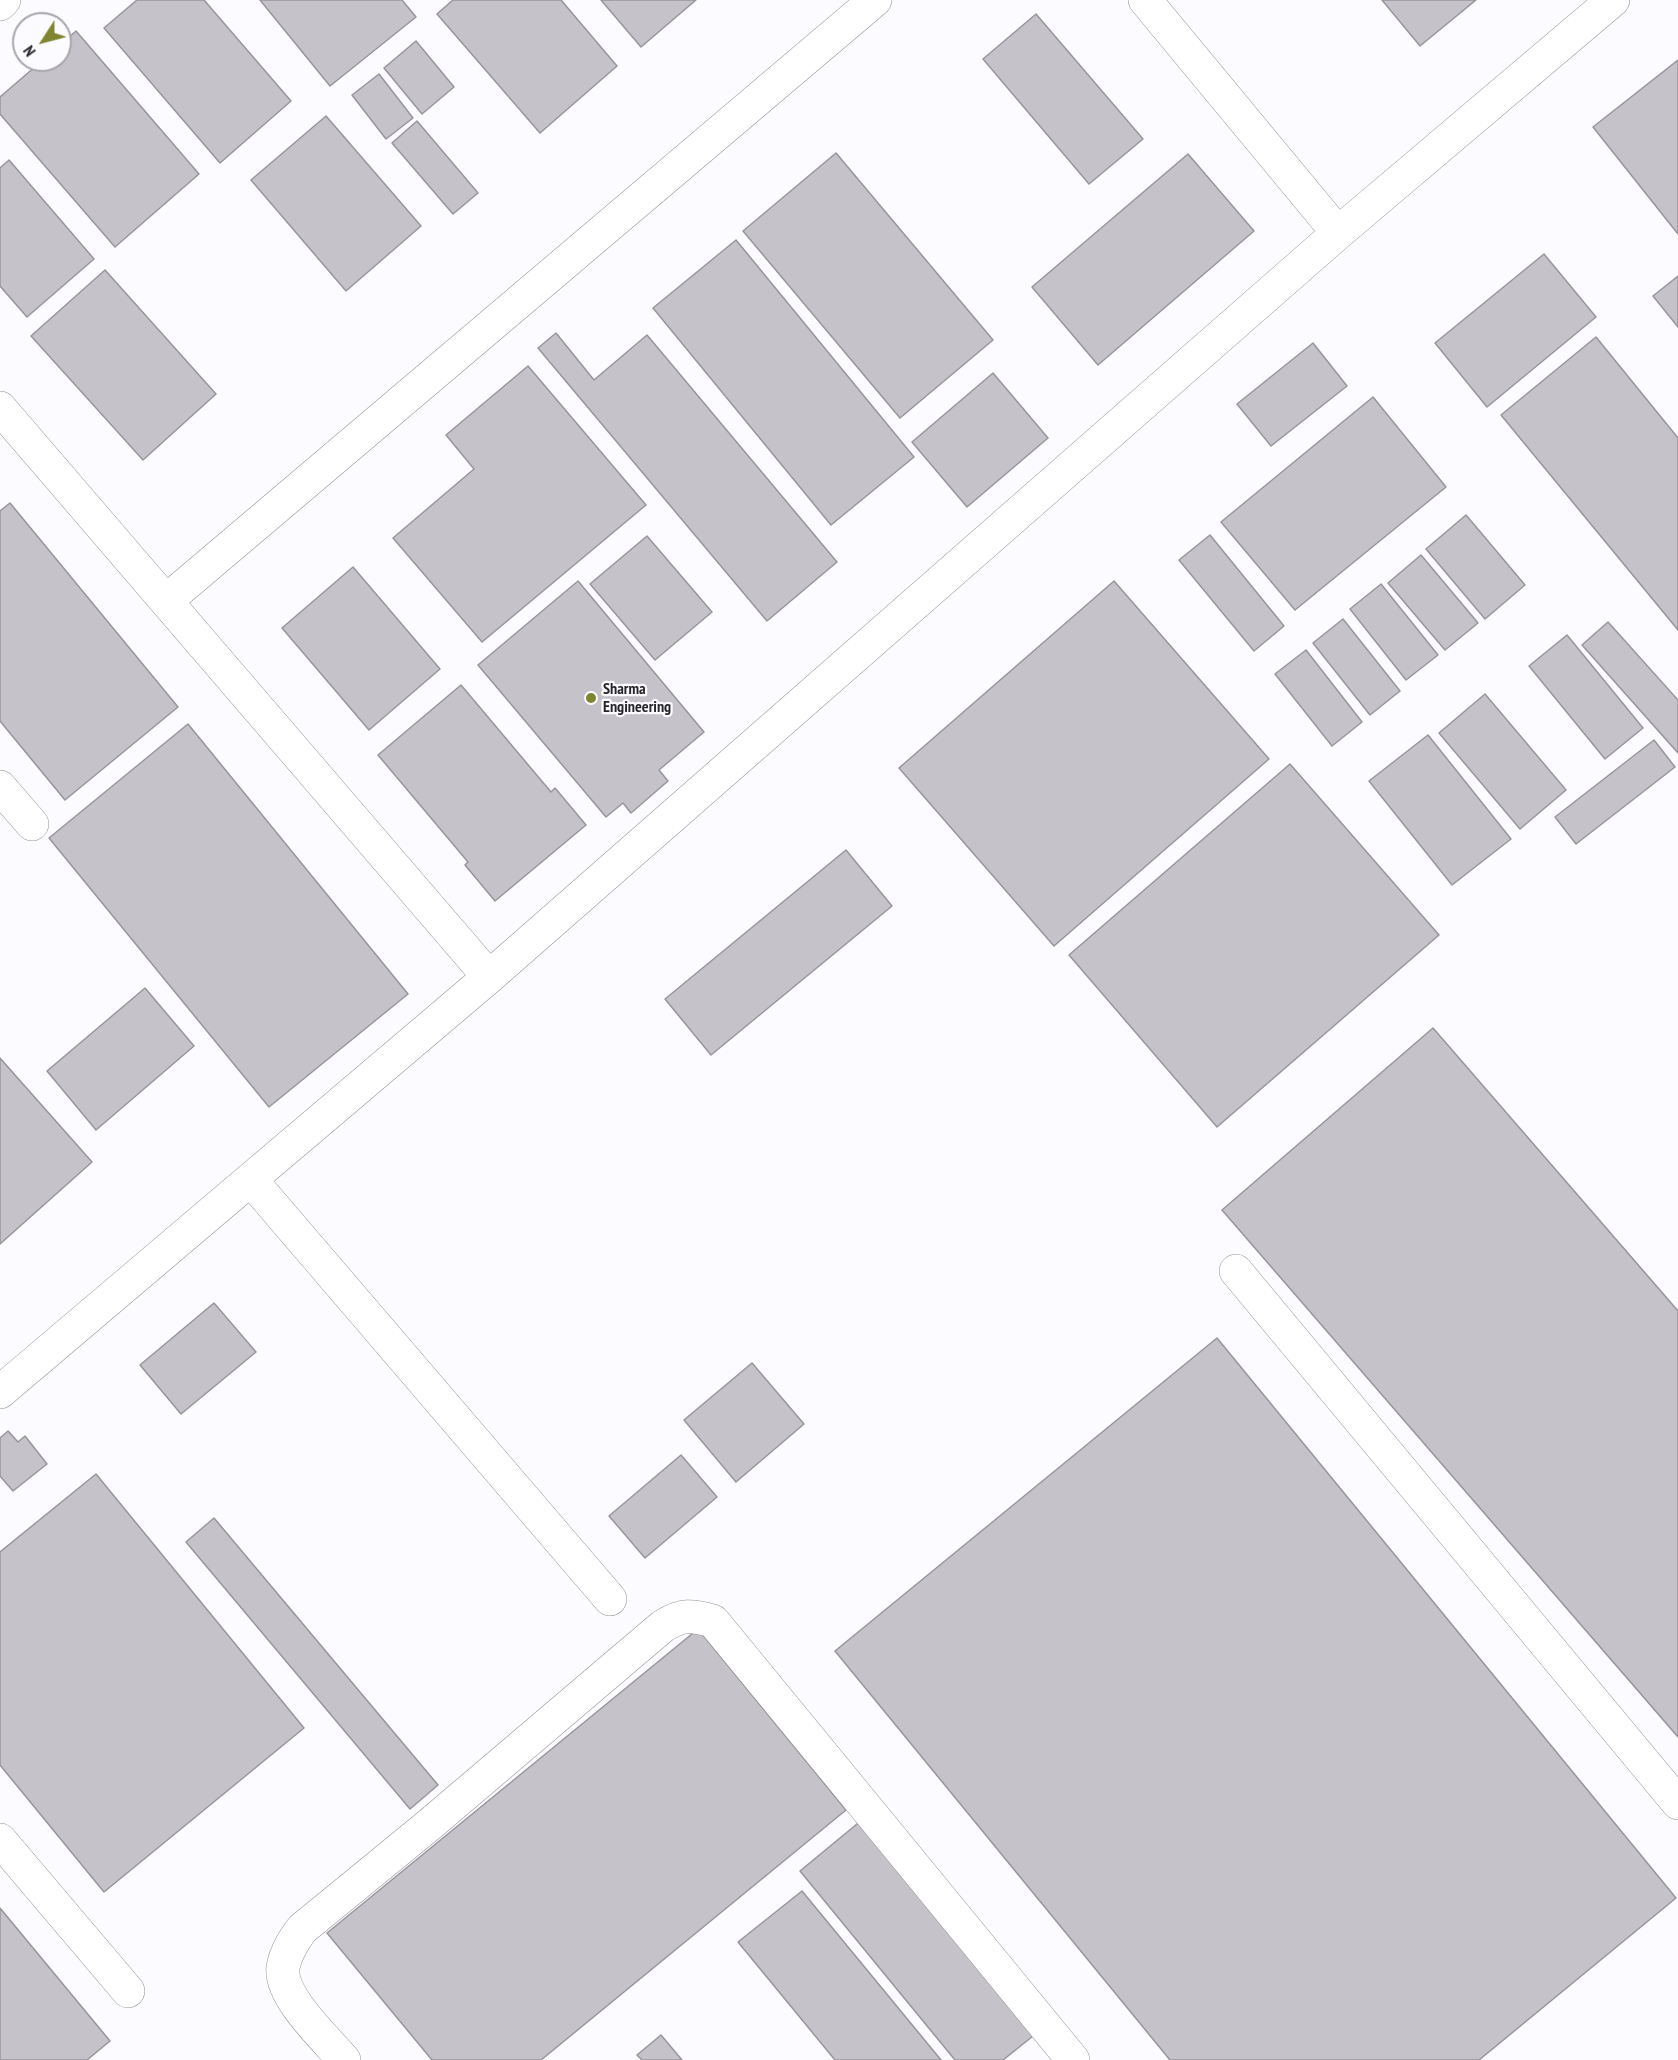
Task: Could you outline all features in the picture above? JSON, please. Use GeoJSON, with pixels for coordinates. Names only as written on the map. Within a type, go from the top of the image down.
{"type":"FeatureCollection","features":[{"type":"Feature","properties":{"kind":"lane"},"geometry":{"type":"LineString","coordinates":[[0,4],[4,0]]}},
{"type":"Feature","properties":{"kind":"lane"},"geometry":{"type":"LineString","coordinates":[[166,601],[875,0]]}},
{"type":"Feature","properties":{"kind":"lane"},"geometry":{"type":"LineString","coordinates":[[1145,0],[1338,232]]}},
{"type":"Feature","properties":{"kind":"lane"},"geometry":{"type":"LineString","coordinates":[[0,1392],[489,977],[1338,232],[1613,0]]}},
{"type":"Feature","properties":{"kind":"lane"},"geometry":{"type":"LineString","coordinates":[[0,408],[489,977]]}},
{"type":"Feature","properties":{"kind":"lane"},"geometry":{"type":"LineString","coordinates":[[0,787],[32,824]]}},
{"type":"Feature","properties":{"kind":"lane"},"geometry":{"type":"LineString","coordinates":[[251,1180],[610,1599]]}},
{"type":"Feature","properties":{"kind":"lane"},"geometry":{"type":"LineString","coordinates":[[1236,1271],[1678,1803]]}},
{"type":"Feature","properties":{"kind":"lane"},"geometry":{"type":"LineString","coordinates":[[344,2060],[290,1997],[283,1969],[288,1948],[302,1929],[429,1826],[663,1626],[676,1618],[689,1614],[713,1621],[1073,2060]]}},
{"type":"Feature","properties":{"kind":"lane"},"geometry":{"type":"LineString","coordinates":[[0,1840],[128,1991]]}},
{"type":"Feature","properties":{"kind":"building"},"geometry":{"type":"Polygon","coordinates":[[[137,0],[204,0],[291,101],[220,163],[104,28],[137,0]]]}},
{"type":"Feature","properties":{"kind":"building"},"geometry":{"type":"Polygon","coordinates":[[[260,0],[402,0],[416,17],[330,86],[260,0]]]}},
{"type":"Feature","properties":{"kind":"building"},"geometry":{"type":"Polygon","coordinates":[[[453,0],[561,0],[617,66],[540,133],[437,14],[453,0]]]}},
{"type":"Feature","properties":{"kind":"building"},"geometry":{"type":"Polygon","coordinates":[[[601,0],[696,0],[641,47],[601,0]]]}},
{"type":"Feature","properties":{"kind":"building"},"geometry":{"type":"Polygon","coordinates":[[[1382,0],[1476,0],[1420,46],[1382,0]]]}},
{"type":"Feature","properties":{"kind":"building"},"geometry":{"type":"Polygon","coordinates":[[[1036,14],[1143,139],[1089,184],[983,59],[1036,14]]]}},
{"type":"Feature","properties":{"kind":"building"},"geometry":{"type":"Polygon","coordinates":[[[76,31],[199,174],[115,247],[0,114],[0,97],[29,72],[72,72],[72,34],[76,31]]]}},
{"type":"Feature","properties":{"kind":"building"},"geometry":{"type":"Polygon","coordinates":[[[416,41],[454,87],[422,114],[384,68],[416,41]]]}},
{"type":"Feature","properties":{"kind":"building"},"geometry":{"type":"Polygon","coordinates":[[[1678,60],[1678,234],[1593,127],[1678,60]]]}},
{"type":"Feature","properties":{"kind":"building"},"geometry":{"type":"Polygon","coordinates":[[[379,74],[413,118],[386,139],[352,95],[379,74]]]}},
{"type":"Feature","properties":{"kind":"building"},"geometry":{"type":"Polygon","coordinates":[[[326,116],[421,226],[346,291],[251,180],[326,116]]]}},
{"type":"Feature","properties":{"kind":"building"},"geometry":{"type":"Polygon","coordinates":[[[417,121],[478,193],[453,214],[392,143],[417,121]]]}},
{"type":"Feature","properties":{"kind":"building"},"geometry":{"type":"Polygon","coordinates":[[[836,153],[993,340],[900,418],[743,231],[836,153]]]}},
{"type":"Feature","properties":{"kind":"building"},"geometry":{"type":"Polygon","coordinates":[[[1188,154],[1254,231],[1098,365],[1032,287],[1188,154]]]}},
{"type":"Feature","properties":{"kind":"building"},"geometry":{"type":"Polygon","coordinates":[[[9,160],[94,259],[27,317],[0,286],[0,168],[9,160]]]}},
{"type":"Feature","properties":{"kind":"building"},"geometry":{"type":"Polygon","coordinates":[[[736,240],[914,457],[831,525],[653,308],[736,240]]]}},
{"type":"Feature","properties":{"kind":"building"},"geometry":{"type":"Polygon","coordinates":[[[1544,254],[1596,317],[1487,407],[1435,343],[1544,254]]]}},
{"type":"Feature","properties":{"kind":"building"},"geometry":{"type":"Polygon","coordinates":[[[105,270],[216,394],[143,460],[31,336],[105,270]]]}},
{"type":"Feature","properties":{"kind":"building"},"geometry":{"type":"Polygon","coordinates":[[[1678,276],[1678,327],[1653,296],[1678,276]]]}},
{"type":"Feature","properties":{"kind":"building"},"geometry":{"type":"Polygon","coordinates":[[[556,333],[594,380],[647,335],[837,562],[767,621],[538,348],[556,333]]]}},
{"type":"Feature","properties":{"kind":"building"},"geometry":{"type":"Polygon","coordinates":[[[1596,337],[1678,438],[1678,630],[1501,415],[1596,337]]]}},
{"type":"Feature","properties":{"kind":"building"},"geometry":{"type":"Polygon","coordinates":[[[1313,343],[1347,386],[1271,446],[1237,404],[1313,343]]]}},
{"type":"Feature","properties":{"kind":"building"},"geometry":{"type":"Polygon","coordinates":[[[528,366],[646,505],[482,642],[393,538],[474,469],[446,435],[528,366]]]}},
{"type":"Feature","properties":{"kind":"building"},"geometry":{"type":"Polygon","coordinates":[[[993,373],[1048,438],[967,507],[912,442],[993,373]]]}},
{"type":"Feature","properties":{"kind":"building"},"geometry":{"type":"Polygon","coordinates":[[[1373,397],[1446,487],[1295,610],[1221,522],[1373,397]]]}},
{"type":"Feature","properties":{"kind":"building"},"geometry":{"type":"Polygon","coordinates":[[[10,503],[178,707],[65,800],[0,721],[0,511],[10,503]]]}},
{"type":"Feature","properties":{"kind":"building"},"geometry":{"type":"Polygon","coordinates":[[[1466,515],[1525,585],[1485,619],[1426,549],[1466,515]]]}},
{"type":"Feature","properties":{"kind":"building"},"geometry":{"type":"Polygon","coordinates":[[[1210,535],[1284,626],[1254,651],[1179,560],[1210,535]]]}},
{"type":"Feature","properties":{"kind":"building"},"geometry":{"type":"Polygon","coordinates":[[[647,536],[712,612],[655,660],[590,584],[647,536]]]}},
{"type":"Feature","properties":{"kind":"building"},"geometry":{"type":"Polygon","coordinates":[[[1421,555],[1478,623],[1445,650],[1388,583],[1421,555]]]}},
{"type":"Feature","properties":{"kind":"building"},"geometry":{"type":"Polygon","coordinates":[[[353,567],[440,669],[369,730],[282,628],[353,567]]]}},
{"type":"Feature","properties":{"kind":"building","name":"Sharma Engineering"},"geometry":{"type":"Polygon","coordinates":[[[578,581],[704,732],[659,770],[668,781],[631,813],[623,803],[606,817],[478,665],[578,581]]]}},
{"type":"Feature","properties":{"kind":"building"},"geometry":{"type":"Polygon","coordinates":[[[1114,581],[1269,759],[1054,946],[899,768],[1114,581]]]}},
{"type":"Feature","properties":{"kind":"building"},"geometry":{"type":"Polygon","coordinates":[[[1381,584],[1438,655],[1406,680],[1350,609],[1381,584]]]}},
{"type":"Feature","properties":{"kind":"building"},"geometry":{"type":"Polygon","coordinates":[[[1343,619],[1400,691],[1370,715],[1313,643],[1343,619]]]}},
{"type":"Feature","properties":{"kind":"building"},"geometry":{"type":"Polygon","coordinates":[[[1608,622],[1678,700],[1678,753],[1582,645],[1608,622]]]}},
{"type":"Feature","properties":{"kind":"building"},"geometry":{"type":"Polygon","coordinates":[[[1567,635],[1643,728],[1605,759],[1529,666],[1567,635]]]}},
{"type":"Feature","properties":{"kind":"building"},"geometry":{"type":"Polygon","coordinates":[[[1306,650],[1362,722],[1332,746],[1275,674],[1306,650]]]}},
{"type":"Feature","properties":{"kind":"building"},"geometry":{"type":"Polygon","coordinates":[[[461,685],[551,792],[555,788],[586,825],[495,901],[465,865],[468,862],[378,755],[461,685]]]}},
{"type":"Feature","properties":{"kind":"building"},"geometry":{"type":"Polygon","coordinates":[[[1485,694],[1566,790],[1520,829],[1439,733],[1485,694]]]}},
{"type":"Feature","properties":{"kind":"building"},"geometry":{"type":"Polygon","coordinates":[[[188,724],[408,994],[269,1107],[49,838],[188,724]]]}},
{"type":"Feature","properties":{"kind":"building"},"geometry":{"type":"Polygon","coordinates":[[[1428,735],[1511,839],[1452,885],[1369,781],[1428,735]]]}},
{"type":"Feature","properties":{"kind":"building"},"geometry":{"type":"Polygon","coordinates":[[[1654,740],[1675,767],[1576,844],[1555,817],[1654,740]]]}},
{"type":"Feature","properties":{"kind":"building"},"geometry":{"type":"Polygon","coordinates":[[[1290,764],[1439,935],[1217,1127],[1069,955],[1290,764]]]}},
{"type":"Feature","properties":{"kind":"building"},"geometry":{"type":"Polygon","coordinates":[[[846,850],[892,906],[711,1055],[665,999],[846,850]]]}},
{"type":"Feature","properties":{"kind":"building"},"geometry":{"type":"Polygon","coordinates":[[[145,988],[194,1046],[96,1130],[47,1071],[145,988]]]}},
{"type":"Feature","properties":{"kind":"building"},"geometry":{"type":"Polygon","coordinates":[[[1433,1028],[1678,1311],[1678,1737],[1222,1210],[1433,1028]]]}},
{"type":"Feature","properties":{"kind":"building"},"geometry":{"type":"Polygon","coordinates":[[[0,1058],[92,1162],[0,1244],[0,1058]]]}},
{"type":"Feature","properties":{"kind":"building"},"geometry":{"type":"Polygon","coordinates":[[[214,1303],[256,1352],[181,1414],[140,1365],[214,1303]]]}},
{"type":"Feature","properties":{"kind":"building"},"geometry":{"type":"Polygon","coordinates":[[[1217,1338],[1676,1898],[1479,2060],[1170,2060],[835,1651],[1217,1338]]]}},
{"type":"Feature","properties":{"kind":"building"},"geometry":{"type":"Polygon","coordinates":[[[752,1363],[804,1424],[736,1482],[684,1420],[752,1363]]]}},
{"type":"Feature","properties":{"kind":"building"},"geometry":{"type":"Polygon","coordinates":[[[8,1431],[18,1442],[25,1436],[47,1464],[13,1491],[0,1476],[0,1438],[8,1431]]]}},
{"type":"Feature","properties":{"kind":"building"},"geometry":{"type":"Polygon","coordinates":[[[681,1455],[717,1497],[645,1558],[609,1516],[681,1455]]]}},
{"type":"Feature","properties":{"kind":"building"},"geometry":{"type":"Polygon","coordinates":[[[96,1474],[304,1728],[104,1892],[0,1765],[0,1552],[96,1474]]]}},
{"type":"Feature","properties":{"kind":"building"},"geometry":{"type":"Polygon","coordinates":[[[214,1518],[438,1785],[410,1809],[186,1542],[214,1518]]]}},
{"type":"Feature","properties":{"kind":"building"},"geometry":{"type":"Polygon","coordinates":[[[698,1629],[846,1810],[541,2060],[432,2060],[327,1933],[698,1629]]]}},
{"type":"Feature","properties":{"kind":"building"},"geometry":{"type":"Polygon","coordinates":[[[863,1819],[1038,2032],[1003,2060],[955,2060],[800,1871],[863,1819]]]}},
{"type":"Feature","properties":{"kind":"building"},"geometry":{"type":"Polygon","coordinates":[[[802,1891],[941,2060],[835,2060],[738,1942],[802,1891]]]}},
{"type":"Feature","properties":{"kind":"building"},"geometry":{"type":"Polygon","coordinates":[[[0,1908],[110,2041],[87,2060],[0,2060],[0,1908]]]}},
{"type":"Feature","properties":{"kind":"building"},"geometry":{"type":"Polygon","coordinates":[[[661,2035],[682,2060],[642,2060],[637,2055],[661,2035]]]}},
{"type":"Feature","properties":{"kind":"place","name":"Sharma Engineering"},"geometry":{"type":"Point","coordinates":[591,698]}}]}
